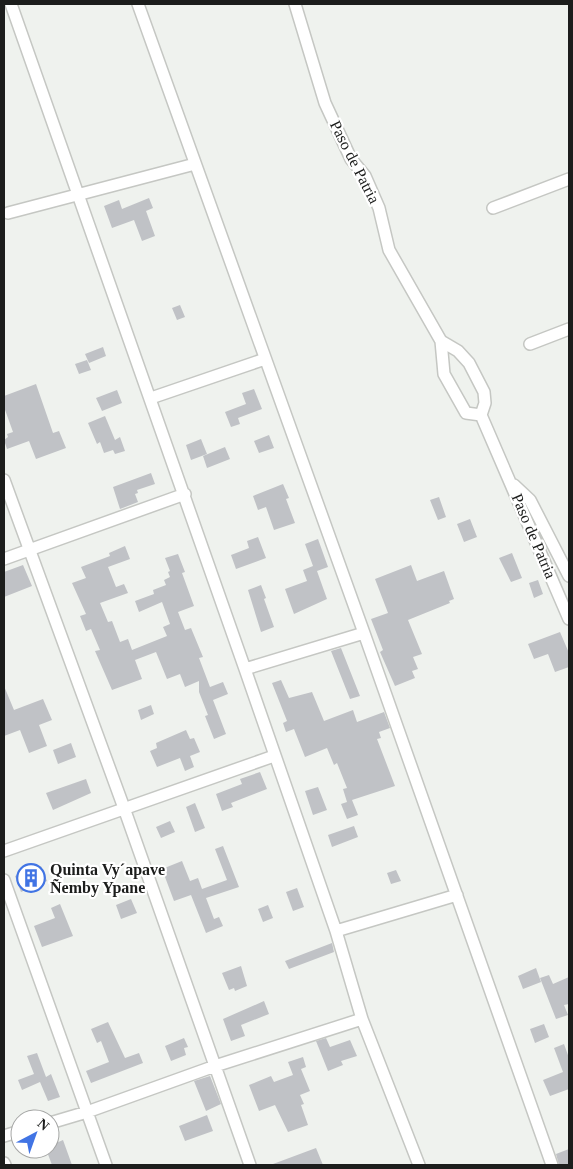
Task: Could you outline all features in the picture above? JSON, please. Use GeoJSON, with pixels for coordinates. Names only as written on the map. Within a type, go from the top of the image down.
{"type":"FeatureCollection","features":[{"type":"Feature","properties":{"kind":"street"},"geometry":{"type":"LineString","coordinates":[[11,4],[185,494],[336,931],[362,1019],[420,1165]]}},
{"type":"Feature","properties":{"kind":"street"},"geometry":{"type":"LineString","coordinates":[[138,4],[364,633],[552,1165]]}},
{"type":"Feature","properties":{"kind":"street","name":"Paso de Patria"},"geometry":{"type":"LineString","coordinates":[[295,4],[325,103],[351,160],[365,176],[376,200],[389,250],[440,341],[444,374],[466,413],[481,415]]}},
{"type":"Feature","properties":{"kind":"street"},"geometry":{"type":"LineString","coordinates":[[8,213],[196,164]]}},
{"type":"Feature","properties":{"kind":"street"},"geometry":{"type":"LineString","coordinates":[[493,208],[569,179]]}},
{"type":"Feature","properties":{"kind":"street"},"geometry":{"type":"LineString","coordinates":[[530,344],[569,330]]}},
{"type":"Feature","properties":{"kind":"street","name":"Paso de Patria"},"geometry":{"type":"LineString","coordinates":[[440,341],[458,351],[469,363],[484,392],[485,403],[481,415],[569,619]]}},
{"type":"Feature","properties":{"kind":"street"},"geometry":{"type":"LineString","coordinates":[[151,398],[265,358]]}},
{"type":"Feature","properties":{"kind":"street"},"geometry":{"type":"LineString","coordinates":[[4,480],[124,808],[250,1165]]}},
{"type":"Feature","properties":{"kind":"street","name":"Paso de Patria"},"geometry":{"type":"LineString","coordinates":[[510,481],[530,500],[569,576]]}},
{"type":"Feature","properties":{"kind":"street"},"geometry":{"type":"LineString","coordinates":[[4,558],[185,494]]}},
{"type":"Feature","properties":{"kind":"street"},"geometry":{"type":"LineString","coordinates":[[245,668],[364,633]]}},
{"type":"Feature","properties":{"kind":"street"},"geometry":{"type":"LineString","coordinates":[[4,851],[274,756]]}},
{"type":"Feature","properties":{"kind":"street"},"geometry":{"type":"LineString","coordinates":[[4,880],[106,1165]]}},
{"type":"Feature","properties":{"kind":"street"},"geometry":{"type":"LineString","coordinates":[[336,931],[457,896]]}},
{"type":"Feature","properties":{"kind":"street"},"geometry":{"type":"LineString","coordinates":[[60,1120],[215,1066],[362,1019]]}},
{"type":"Feature","properties":{"kind":"building"},"geometry":{"type":"Polygon","coordinates":[[[149,198],[153,208],[146,211],[155,236],[142,241],[134,220],[112,228],[104,206],[119,200],[122,209],[149,198]]]}},
{"type":"Feature","properties":{"kind":"building"},"geometry":{"type":"Polygon","coordinates":[[[180,305],[185,317],[177,320],[172,308],[180,305]]]}},
{"type":"Feature","properties":{"kind":"building"},"geometry":{"type":"Polygon","coordinates":[[[103,347],[106,356],[89,363],[85,354],[103,347]]]}},
{"type":"Feature","properties":{"kind":"building"},"geometry":{"type":"Polygon","coordinates":[[[87,360],[91,370],[79,374],[75,364],[87,360]]]}},
{"type":"Feature","properties":{"kind":"building"},"geometry":{"type":"Polygon","coordinates":[[[36,384],[53,433],[59,431],[66,448],[36,459],[29,441],[7,449],[4,440],[8,437],[7,434],[13,432],[4,407],[4,396],[36,384]]]}},
{"type":"Feature","properties":{"kind":"building"},"geometry":{"type":"Polygon","coordinates":[[[254,389],[262,409],[238,418],[240,424],[231,427],[225,412],[246,404],[242,393],[254,389]]]}},
{"type":"Feature","properties":{"kind":"building"},"geometry":{"type":"Polygon","coordinates":[[[117,390],[122,403],[102,411],[96,398],[117,390]]]}},
{"type":"Feature","properties":{"kind":"building"},"geometry":{"type":"Polygon","coordinates":[[[105,416],[115,440],[120,437],[125,451],[115,454],[113,450],[104,453],[100,442],[97,444],[88,423],[105,416]]]}},
{"type":"Feature","properties":{"kind":"building"},"geometry":{"type":"Polygon","coordinates":[[[269,435],[274,448],[259,453],[254,441],[269,435]]]}},
{"type":"Feature","properties":{"kind":"building"},"geometry":{"type":"Polygon","coordinates":[[[201,439],[207,454],[191,460],[186,445],[201,439]]]}},
{"type":"Feature","properties":{"kind":"building"},"geometry":{"type":"Polygon","coordinates":[[[225,447],[230,459],[207,468],[203,456],[225,447]]]}},
{"type":"Feature","properties":{"kind":"building"},"geometry":{"type":"Polygon","coordinates":[[[151,473],[155,484],[137,490],[138,493],[135,494],[138,502],[120,509],[113,487],[151,473]]]}},
{"type":"Feature","properties":{"kind":"building"},"geometry":{"type":"Polygon","coordinates":[[[283,484],[289,498],[286,499],[295,523],[274,530],[266,507],[258,510],[253,496],[283,484]]]}},
{"type":"Feature","properties":{"kind":"building"},"geometry":{"type":"Polygon","coordinates":[[[439,497],[446,517],[438,520],[430,500],[439,497]]]}},
{"type":"Feature","properties":{"kind":"building"},"geometry":{"type":"Polygon","coordinates":[[[470,519],[477,537],[464,542],[457,524],[470,519]]]}},
{"type":"Feature","properties":{"kind":"building"},"geometry":{"type":"Polygon","coordinates":[[[258,537],[266,558],[236,569],[231,555],[249,548],[247,541],[258,537]]]}},
{"type":"Feature","properties":{"kind":"building"},"geometry":{"type":"Polygon","coordinates":[[[318,539],[328,567],[317,571],[327,599],[294,614],[285,589],[307,581],[303,570],[313,566],[305,544],[318,539]]]}},
{"type":"Feature","properties":{"kind":"building"},"geometry":{"type":"Polygon","coordinates":[[[125,546],[130,559],[108,567],[116,587],[124,584],[128,593],[100,603],[108,622],[112,621],[120,642],[128,639],[132,650],[167,636],[163,627],[170,624],[162,602],[139,612],[135,601],[154,594],[153,590],[166,585],[164,580],[170,577],[168,572],[170,571],[165,558],[178,554],[185,572],[182,573],[194,606],[178,612],[185,630],[191,628],[203,657],[199,658],[210,687],[223,682],[228,694],[213,700],[226,734],[214,739],[205,716],[208,715],[199,692],[199,681],[185,687],[180,674],[167,679],[156,652],[135,660],[142,679],[112,690],[95,651],[100,650],[91,629],[86,631],[80,616],[86,614],[72,583],[86,578],[81,567],[110,556],[109,553],[125,546]]]}},
{"type":"Feature","properties":{"kind":"building"},"geometry":{"type":"Polygon","coordinates":[[[512,553],[522,578],[511,582],[499,558],[512,553]]]}},
{"type":"Feature","properties":{"kind":"building"},"geometry":{"type":"Polygon","coordinates":[[[23,565],[32,586],[4,597],[4,572],[23,565]]]}},
{"type":"Feature","properties":{"kind":"building"},"geometry":{"type":"Polygon","coordinates":[[[411,565],[417,581],[444,571],[454,599],[449,601],[450,603],[408,620],[422,654],[413,657],[418,669],[412,671],[415,678],[395,686],[380,652],[383,650],[371,619],[388,613],[375,579],[411,565]]]}},
{"type":"Feature","properties":{"kind":"building"},"geometry":{"type":"Polygon","coordinates":[[[538,580],[543,594],[534,598],[529,583],[538,580]]]}},
{"type":"Feature","properties":{"kind":"building"},"geometry":{"type":"Polygon","coordinates":[[[261,585],[274,627],[261,632],[248,590],[261,585]]]}},
{"type":"Feature","properties":{"kind":"building"},"geometry":{"type":"Polygon","coordinates":[[[560,632],[569,653],[569,667],[555,672],[548,654],[534,659],[528,644],[560,632]]]}},
{"type":"Feature","properties":{"kind":"building"},"geometry":{"type":"Polygon","coordinates":[[[341,648],[360,696],[350,699],[331,651],[341,648]]]}},
{"type":"Feature","properties":{"kind":"building"},"geometry":{"type":"Polygon","coordinates":[[[281,680],[289,698],[312,692],[324,721],[353,710],[357,722],[384,712],[390,728],[379,732],[381,738],[377,739],[395,786],[352,800],[358,815],[347,819],[341,804],[347,802],[343,789],[347,788],[337,763],[334,765],[327,748],[305,757],[294,729],[286,732],[283,723],[287,721],[272,683],[281,680]]]}},
{"type":"Feature","properties":{"kind":"building"},"geometry":{"type":"Polygon","coordinates":[[[4,686],[14,710],[43,699],[52,720],[39,725],[47,746],[29,753],[20,730],[4,736],[4,686]]]}},
{"type":"Feature","properties":{"kind":"building"},"geometry":{"type":"Polygon","coordinates":[[[151,705],[154,714],[141,720],[138,710],[151,705]]]}},
{"type":"Feature","properties":{"kind":"building"},"geometry":{"type":"Polygon","coordinates":[[[186,730],[190,739],[194,738],[200,752],[190,756],[194,767],[185,771],[180,758],[157,767],[150,751],[157,748],[156,743],[186,730]]]}},
{"type":"Feature","properties":{"kind":"building"},"geometry":{"type":"Polygon","coordinates":[[[71,743],[76,757],[58,764],[53,750],[71,743]]]}},
{"type":"Feature","properties":{"kind":"building"},"geometry":{"type":"Polygon","coordinates":[[[260,772],[267,789],[231,803],[233,807],[222,811],[216,794],[242,784],[240,779],[260,772]]]}},
{"type":"Feature","properties":{"kind":"building"},"geometry":{"type":"Polygon","coordinates":[[[86,779],[91,793],[53,810],[46,793],[86,779]]]}},
{"type":"Feature","properties":{"kind":"building"},"geometry":{"type":"Polygon","coordinates":[[[318,787],[327,810],[313,815],[305,791],[318,787]]]}},
{"type":"Feature","properties":{"kind":"building"},"geometry":{"type":"Polygon","coordinates":[[[195,803],[205,828],[195,832],[186,807],[195,803]]]}},
{"type":"Feature","properties":{"kind":"building"},"geometry":{"type":"Polygon","coordinates":[[[170,821],[175,832],[161,838],[156,827],[170,821]]]}},
{"type":"Feature","properties":{"kind":"building"},"geometry":{"type":"Polygon","coordinates":[[[354,826],[358,837],[332,847],[328,835],[354,826]]]}},
{"type":"Feature","properties":{"kind":"building"},"geometry":{"type":"Polygon","coordinates":[[[223,846],[239,887],[206,898],[214,919],[219,917],[223,926],[206,933],[191,895],[174,901],[162,869],[182,861],[190,881],[198,878],[202,889],[227,880],[215,849],[223,846]]]}},
{"type":"Feature","properties":{"kind":"building","name":"Quinta Vy´apave Ñemby Ypane"},"geometry":{"type":"Polygon","coordinates":[[[41,866],[47,881],[21,892],[15,876],[41,866]]]}},
{"type":"Feature","properties":{"kind":"building"},"geometry":{"type":"Polygon","coordinates":[[[396,870],[401,881],[391,884],[387,873],[396,870]]]}},
{"type":"Feature","properties":{"kind":"building"},"geometry":{"type":"Polygon","coordinates":[[[297,888],[304,907],[293,911],[286,892],[297,888]]]}},
{"type":"Feature","properties":{"kind":"building"},"geometry":{"type":"Polygon","coordinates":[[[131,899],[137,913],[121,919],[116,905],[131,899]]]}},
{"type":"Feature","properties":{"kind":"building"},"geometry":{"type":"Polygon","coordinates":[[[60,904],[73,936],[42,947],[34,926],[55,918],[51,908],[60,904]]]}},
{"type":"Feature","properties":{"kind":"building"},"geometry":{"type":"Polygon","coordinates":[[[268,905],[273,918],[263,922],[258,909],[268,905]]]}},
{"type":"Feature","properties":{"kind":"building"},"geometry":{"type":"Polygon","coordinates":[[[332,943],[334,952],[289,969],[285,961],[332,943]]]}},
{"type":"Feature","properties":{"kind":"building"},"geometry":{"type":"Polygon","coordinates":[[[241,966],[247,986],[235,991],[234,988],[229,990],[222,973],[241,966]]]}},
{"type":"Feature","properties":{"kind":"building"},"geometry":{"type":"Polygon","coordinates":[[[536,968],[541,982],[523,989],[518,976],[536,968]]]}},
{"type":"Feature","properties":{"kind":"building"},"geometry":{"type":"Polygon","coordinates":[[[549,975],[553,984],[569,977],[569,1004],[564,1005],[568,1015],[556,1019],[540,978],[549,975]]]}},
{"type":"Feature","properties":{"kind":"building"},"geometry":{"type":"Polygon","coordinates":[[[264,1001],[269,1014],[241,1025],[245,1036],[231,1041],[223,1019],[264,1001]]]}},
{"type":"Feature","properties":{"kind":"building"},"geometry":{"type":"Polygon","coordinates":[[[108,1022],[125,1058],[139,1053],[143,1063],[91,1083],[86,1071],[109,1062],[101,1041],[97,1043],[91,1029],[108,1022]]]}},
{"type":"Feature","properties":{"kind":"building"},"geometry":{"type":"Polygon","coordinates":[[[544,1024],[549,1037],[535,1043],[530,1029],[544,1024]]]}},
{"type":"Feature","properties":{"kind":"building"},"geometry":{"type":"Polygon","coordinates":[[[184,1038],[188,1047],[184,1048],[186,1055],[171,1061],[165,1046],[184,1038]]]}},
{"type":"Feature","properties":{"kind":"building"},"geometry":{"type":"Polygon","coordinates":[[[326,1038],[330,1047],[350,1040],[357,1056],[341,1061],[343,1065],[328,1071],[316,1041],[326,1038]]]}},
{"type":"Feature","properties":{"kind":"building"},"geometry":{"type":"Polygon","coordinates":[[[564,1044],[569,1058],[569,1089],[550,1096],[543,1080],[563,1072],[554,1048],[564,1044]]]}},
{"type":"Feature","properties":{"kind":"building"},"geometry":{"type":"Polygon","coordinates":[[[37,1053],[46,1077],[51,1074],[60,1097],[48,1101],[40,1082],[22,1090],[18,1080],[34,1074],[27,1056],[37,1053]]]}},
{"type":"Feature","properties":{"kind":"building"},"geometry":{"type":"Polygon","coordinates":[[[303,1057],[306,1067],[301,1069],[310,1091],[300,1095],[304,1104],[301,1105],[308,1125],[288,1132],[275,1105],[259,1111],[249,1085],[271,1076],[274,1082],[293,1075],[288,1062],[303,1057]]]}},
{"type":"Feature","properties":{"kind":"building"},"geometry":{"type":"Polygon","coordinates":[[[210,1076],[221,1104],[206,1111],[194,1081],[210,1076]]]}},
{"type":"Feature","properties":{"kind":"building"},"geometry":{"type":"Polygon","coordinates":[[[207,1115],[213,1131],[185,1141],[179,1126],[207,1115]]]}},
{"type":"Feature","properties":{"kind":"building"},"geometry":{"type":"Polygon","coordinates":[[[63,1140],[72,1165],[52,1165],[50,1159],[60,1159],[60,1141],[63,1140]]]}},
{"type":"Feature","properties":{"kind":"building"},"geometry":{"type":"Polygon","coordinates":[[[316,1148],[323,1165],[273,1164],[316,1148]]]}},
{"type":"Feature","properties":{"kind":"building"},"geometry":{"type":"Polygon","coordinates":[[[569,1149],[569,1165],[559,1165],[556,1154],[569,1149]]]}},
{"type":"Feature","properties":{"kind":"place","name":"Quinta Vy´apave Ñemby Ypane"},"geometry":{"type":"Point","coordinates":[31,878]}}]}
